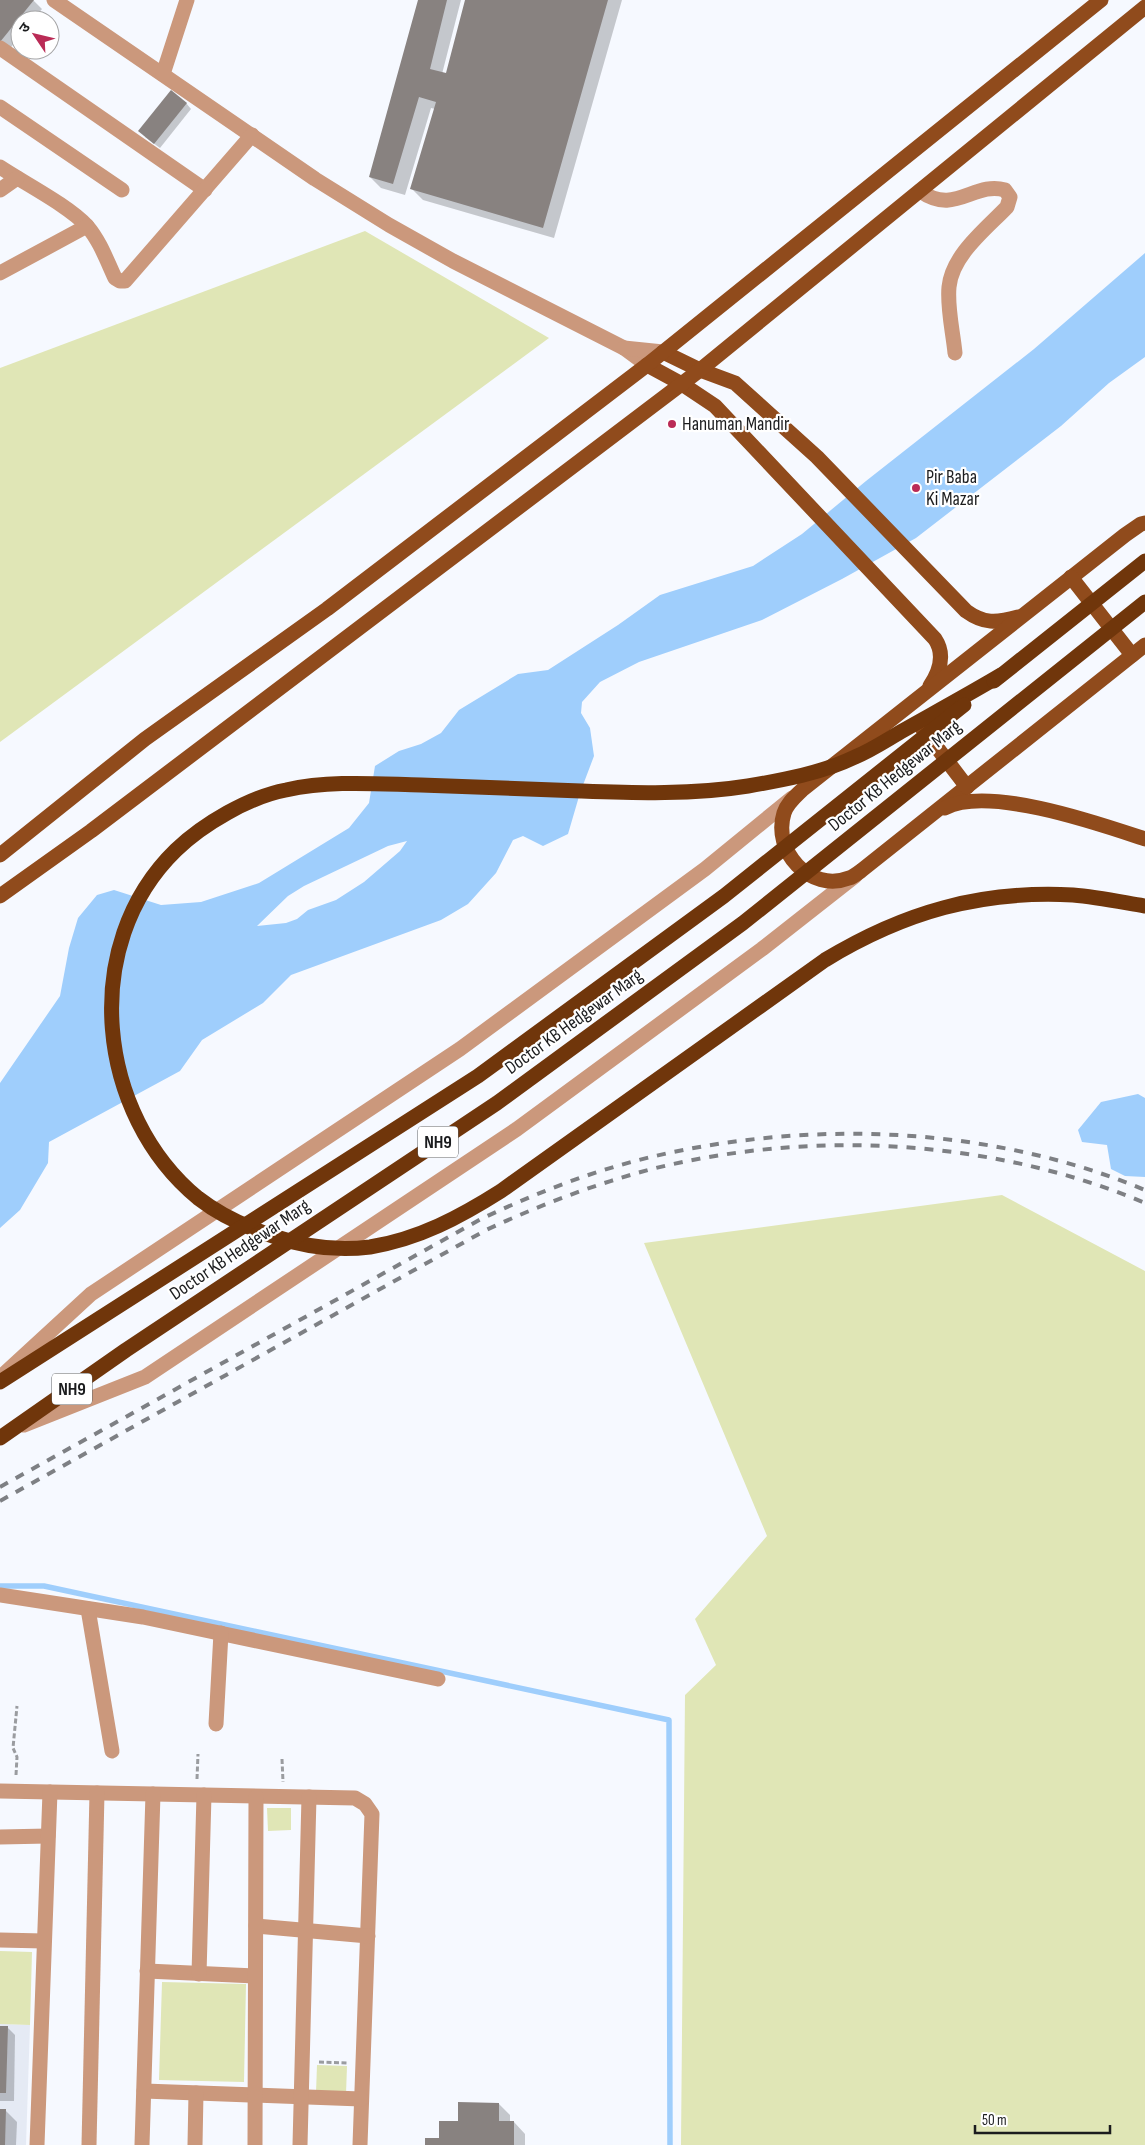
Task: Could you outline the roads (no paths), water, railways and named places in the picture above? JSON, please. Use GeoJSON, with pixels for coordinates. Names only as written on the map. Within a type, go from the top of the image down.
{"type":"FeatureCollection","features":[{"type":"Feature","properties":{"kind":"highway","name":"Doctor KB Hedgewar Marg"},"geometry":{"type":"LineString","coordinates":[[0,1382],[108,1315],[478,1076],[724,896],[1145,560]]}},
{"type":"Feature","properties":{"kind":"highway","name":"Doctor KB Hedgewar Marg"},"geometry":{"type":"LineString","coordinates":[[0,1438],[126,1350],[497,1103],[743,923],[1145,602]]}},
{"type":"Feature","properties":{"kind":"highway"},"geometry":{"type":"LineString","coordinates":[[1001,675],[854,758],[807,774],[746,786],[671,794],[355,783],[284,790],[244,804],[206,826],[175,851],[147,886],[131,917],[119,948],[112,980],[111,1007],[117,1061],[124,1092],[134,1115],[159,1157],[185,1185],[222,1214],[253,1230],[294,1243],[325,1247],[367,1247],[405,1240],[425,1233],[465,1214],[501,1191],[825,960],[868,935],[930,910],[989,898],[1047,894],[1110,900],[1145,906]]}},
{"type":"Feature","properties":{"kind":"main road"},"geometry":{"type":"LineString","coordinates":[[0,855],[146,739],[327,608],[647,365],[1092,3]]}},
{"type":"Feature","properties":{"kind":"main road"},"geometry":{"type":"LineString","coordinates":[[0,896],[99,825],[682,384],[1145,7]]}},
{"type":"Feature","properties":{"kind":"main road"},"geometry":{"type":"LineString","coordinates":[[663,352],[700,370],[735,383],[817,457],[950,596],[978,620],[1004,621],[1022,616]]}},
{"type":"Feature","properties":{"kind":"main road"},"geometry":{"type":"LineString","coordinates":[[647,365],[682,384],[715,406],[920,622],[940,646],[941,656],[937,673],[922,695]]}},
{"type":"Feature","properties":{"kind":"main road"},"geometry":{"type":"LineString","coordinates":[[1145,524],[1141,524],[1125,534],[803,789],[788,804],[784,814],[782,830],[784,846],[791,860],[803,871],[817,878],[834,881],[849,878],[862,870],[1145,645]]}},
{"type":"Feature","properties":{"kind":"main road"},"geometry":{"type":"LineString","coordinates":[[1071,577],[1132,655]]}},
{"type":"Feature","properties":{"kind":"main road"},"geometry":{"type":"LineString","coordinates":[[906,708],[967,786]]}},
{"type":"Feature","properties":{"kind":"main road"},"geometry":{"type":"LineString","coordinates":[[927,818],[948,806],[968,802],[992,801],[1022,804],[1145,839]]}},
{"type":"Feature","properties":{"kind":"street"},"geometry":{"type":"LineString","coordinates":[[54,0],[316,179],[389,225],[453,261],[624,348],[647,365]]}},
{"type":"Feature","properties":{"kind":"street"},"geometry":{"type":"LineString","coordinates":[[163,74],[187,0]]}},
{"type":"Feature","properties":{"kind":"street"},"geometry":{"type":"LineString","coordinates":[[0,48],[205,190]]}},
{"type":"Feature","properties":{"kind":"street"},"geometry":{"type":"LineString","coordinates":[[0,107],[122,190]]}},
{"type":"Feature","properties":{"kind":"street"},"geometry":{"type":"LineString","coordinates":[[0,167],[68,211],[87,226],[99,243],[114,278],[125,281],[252,135]]}},
{"type":"Feature","properties":{"kind":"street"},"geometry":{"type":"LineString","coordinates":[[0,190],[16,178]]}},
{"type":"Feature","properties":{"kind":"street"},"geometry":{"type":"LineString","coordinates":[[920,191],[939,201],[953,200],[996,188],[1005,190],[1010,197],[1007,207],[966,251],[954,268],[949,287],[955,353]]}},
{"type":"Feature","properties":{"kind":"street"},"geometry":{"type":"LineString","coordinates":[[0,273],[87,226]]}},
{"type":"Feature","properties":{"kind":"street"},"geometry":{"type":"LineString","coordinates":[[624,348],[663,352]]}},
{"type":"Feature","properties":{"kind":"street"},"geometry":{"type":"LineString","coordinates":[[1125,534],[1145,518]]}},
{"type":"Feature","properties":{"kind":"street"},"geometry":{"type":"LineString","coordinates":[[0,1378],[90,1294],[460,1048],[705,869],[803,789]]}},
{"type":"Feature","properties":{"kind":"street"},"geometry":{"type":"LineString","coordinates":[[17,1427],[144,1377],[517,1129],[762,949],[862,870]]}},
{"type":"Feature","properties":{"kind":"street"},"geometry":{"type":"LineString","coordinates":[[0,1595],[143,1617],[438,1679]]}},
{"type":"Feature","properties":{"kind":"street"},"geometry":{"type":"LineString","coordinates":[[88,1609],[112,1750]]}},
{"type":"Feature","properties":{"kind":"street"},"geometry":{"type":"LineString","coordinates":[[216,1724],[221,1633]]}},
{"type":"Feature","properties":{"kind":"street"},"geometry":{"type":"LineString","coordinates":[[8,1791],[355,1798],[366,1804],[372,1814],[360,2145]]}},
{"type":"Feature","properties":{"kind":"street"},"geometry":{"type":"LineString","coordinates":[[37,2145],[50,1792]]}},
{"type":"Feature","properties":{"kind":"street"},"geometry":{"type":"LineString","coordinates":[[89,2145],[98,1793]]}},
{"type":"Feature","properties":{"kind":"street"},"geometry":{"type":"LineString","coordinates":[[142,2145],[153,1794]]}},
{"type":"Feature","properties":{"kind":"street"},"geometry":{"type":"LineString","coordinates":[[199,1974],[200,1795]]}},
{"type":"Feature","properties":{"kind":"street"},"geometry":{"type":"LineString","coordinates":[[255,2145],[256,1797]]}},
{"type":"Feature","properties":{"kind":"street"},"geometry":{"type":"LineString","coordinates":[[300,2145],[309,1797]]}},
{"type":"Feature","properties":{"kind":"street"},"geometry":{"type":"LineString","coordinates":[[0,1837],[48,1836]]}},
{"type":"Feature","properties":{"kind":"street"},"geometry":{"type":"LineString","coordinates":[[256,1926],[368,1936]]}},
{"type":"Feature","properties":{"kind":"street"},"geometry":{"type":"LineString","coordinates":[[0,1940],[44,1942]]}},
{"type":"Feature","properties":{"kind":"street"},"geometry":{"type":"LineString","coordinates":[[147,1972],[256,1976]]}},
{"type":"Feature","properties":{"kind":"street"},"geometry":{"type":"LineString","coordinates":[[144,2092],[362,2100]]}},
{"type":"Feature","properties":{"kind":"street"},"geometry":{"type":"LineString","coordinates":[[195,2145],[196,2093]]}},
{"type":"Feature","properties":{"kind":"water"},"geometry":{"type":"Polygon","coordinates":[[[1145,253],[1145,357],[1109,383],[1061,426],[916,538],[762,620],[639,662],[600,682],[582,702],[581,713],[590,728],[594,756],[580,793],[568,834],[543,846],[523,836],[513,840],[496,873],[468,904],[441,920],[291,975],[263,1003],[202,1040],[180,1071],[49,1142],[48,1163],[20,1210],[0,1228],[0,1083],[60,996],[69,948],[78,918],[97,895],[114,890],[161,905],[201,902],[259,883],[349,828],[369,803],[375,766],[399,751],[421,744],[441,733],[459,710],[518,674],[548,670],[618,625],[660,595],[753,566],[802,534],[866,481],[1034,349],[1145,253]],[[407,841],[388,846],[304,886],[288,896],[257,926],[286,923],[297,919],[308,910],[336,900],[364,882],[400,851],[407,841]]]}},
{"type":"Feature","properties":{"kind":"water"},"geometry":{"type":"Polygon","coordinates":[[[1138,1094],[1145,1098],[1145,1177],[1125,1176],[1111,1169],[1107,1145],[1082,1142],[1078,1130],[1101,1102],[1138,1094]]]}},
{"type":"Feature","properties":{"kind":"waterway"},"geometry":{"type":"LineString","coordinates":[[0,1586],[44,1586],[669,1720],[670,2145]]}},
{"type":"Feature","properties":{"kind":"railway"},"geometry":{"type":"LineString","coordinates":[[0,1487],[481,1219],[522,1200],[564,1184],[607,1169],[651,1157],[712,1145],[774,1137],[837,1134],[901,1135],[963,1141],[1025,1152],[1086,1169],[1145,1190]]}},
{"type":"Feature","properties":{"kind":"railway"},"geometry":{"type":"LineString","coordinates":[[0,1501],[486,1230],[568,1196],[652,1169],[713,1156],[775,1148],[838,1145],[902,1147],[964,1154],[1026,1165],[1087,1182],[1145,1203]]}},
{"type":"Feature","properties":{"kind":"place","name":"Hanuman Mandir"},"geometry":{"type":"Point","coordinates":[672,424]}},
{"type":"Feature","properties":{"kind":"place","name":"Pir Baba Ki Mazar"},"geometry":{"type":"Point","coordinates":[916,488]}}]}
